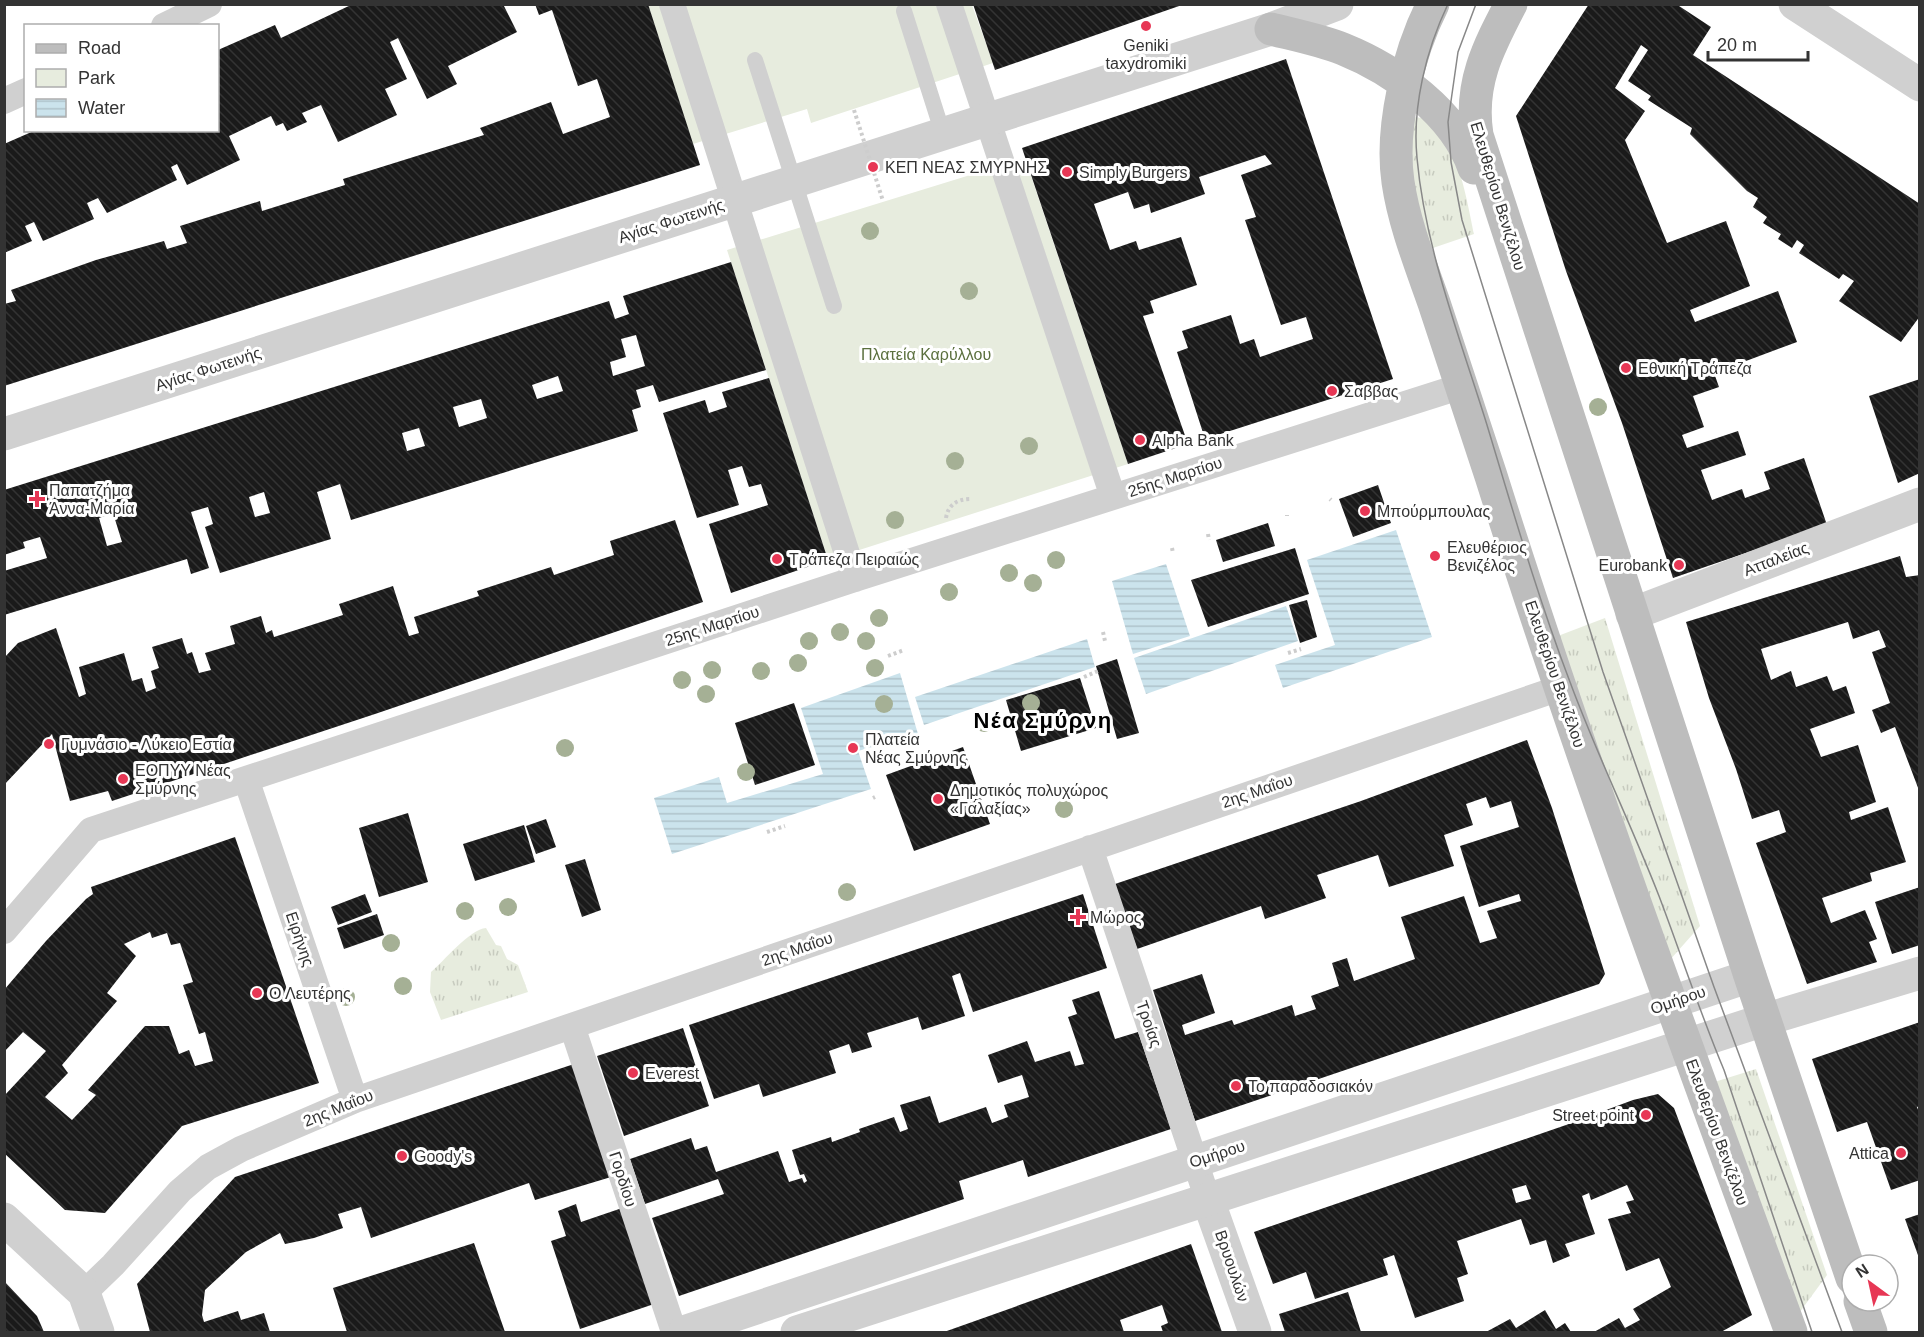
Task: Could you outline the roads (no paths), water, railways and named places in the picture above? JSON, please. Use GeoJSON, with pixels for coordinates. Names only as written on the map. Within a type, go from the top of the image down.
{"type":"FeatureCollection","features":[{"type":"Feature","properties":{"kind":"main road","name":"Ελευθερίου Βενιζέλου"},"geometry":{"type":"LineString","coordinates":[[1433,4],[1415,49],[1405,83],[1396,131],[1397,179],[1404,214],[1462,386],[1539,630],[1686,1046],[1791,1332]]}},
{"type":"Feature","properties":{"kind":"main road","name":"Ελευθερίου Βενιζέλου"},"geometry":{"type":"LineString","coordinates":[[1511,4],[1493,38],[1477,78],[1474,96],[1477,135],[1764,1020],[1843,1253]]}},
{"type":"Feature","properties":{"kind":"main road"},"geometry":{"type":"LineString","coordinates":[[1271,29],[1346,50],[1405,83],[1441,114],[1459,138],[1470,157],[1547,397],[1574,434]]}},
{"type":"Feature","properties":{"kind":"main road"},"geometry":{"type":"LineString","coordinates":[[1864,1313],[1871,1332]]}},
{"type":"Feature","properties":{"kind":"street"},"geometry":{"type":"LineString","coordinates":[[168,24],[209,4]]}},
{"type":"Feature","properties":{"kind":"street"},"geometry":{"type":"LineString","coordinates":[[672,4],[855,579]]}},
{"type":"Feature","properties":{"kind":"street"},"geometry":{"type":"LineString","coordinates":[[948,4],[1113,497]]}},
{"type":"Feature","properties":{"kind":"street","name":"Αγίας Φωτεινής"},"geometry":{"type":"LineString","coordinates":[[4,434],[1271,29],[1337,4]]}},
{"type":"Feature","properties":{"kind":"street"},"geometry":{"type":"LineString","coordinates":[[1795,4],[1920,85]]}},
{"type":"Feature","properties":{"kind":"street"},"geometry":{"type":"LineString","coordinates":[[4,101],[24,92]]}},
{"type":"Feature","properties":{"kind":"street","name":"25ης Μαρτίου"},"geometry":{"type":"LineString","coordinates":[[4,931],[91,830],[855,579],[1462,386]]}},
{"type":"Feature","properties":{"kind":"street","name":"Ατταλείας"},"geometry":{"type":"LineString","coordinates":[[1632,614],[1920,504]]}},
{"type":"Feature","properties":{"kind":"street","name":"2ης Μαΐου"},"geometry":{"type":"LineString","coordinates":[[84,1293],[113,1265],[180,1191],[208,1167],[241,1149],[355,1100],[1560,688]]}},
{"type":"Feature","properties":{"kind":"street","name":"Ειρήνης"},"geometry":{"type":"LineString","coordinates":[[246,779],[355,1100]]}},
{"type":"Feature","properties":{"kind":"street","name":"Τροίας"},"geometry":{"type":"LineString","coordinates":[[1090,848],[1208,1200]]}},
{"type":"Feature","properties":{"kind":"street"},"geometry":{"type":"LineString","coordinates":[[797,1332],[1764,1020],[1920,973]]}},
{"type":"Feature","properties":{"kind":"street","name":"Ομήρου"},"geometry":{"type":"LineString","coordinates":[[684,1332],[1750,976]]}},
{"type":"Feature","properties":{"kind":"street","name":"Γορδίου"},"geometry":{"type":"LineString","coordinates":[[572,1026],[674,1332]]}},
{"type":"Feature","properties":{"kind":"street","name":"Βρυουλών"},"geometry":{"type":"LineString","coordinates":[[1208,1200],[1255,1332]]}},
{"type":"Feature","properties":{"kind":"street"},"geometry":{"type":"LineString","coordinates":[[4,1219],[84,1293],[98,1332]]}},
{"type":"Feature","properties":{"kind":"lane"},"geometry":{"type":"LineString","coordinates":[[904,11],[943,134]]}},
{"type":"Feature","properties":{"kind":"lane"},"geometry":{"type":"LineString","coordinates":[[755,60],[834,306]]}},
{"type":"Feature","properties":{"kind":"water"},"geometry":{"type":"Polygon","coordinates":[[[1396,530],[1432,637],[1283,688],[1275,665],[1335,645],[1307,560],[1396,530]]]}},
{"type":"Feature","properties":{"kind":"water"},"geometry":{"type":"Polygon","coordinates":[[[1166,564],[1190,636],[1133,654],[1112,581],[1166,564]]]}},
{"type":"Feature","properties":{"kind":"water"},"geometry":{"type":"Polygon","coordinates":[[[1286,606],[1298,641],[1146,694],[1134,658],[1286,606]]]}},
{"type":"Feature","properties":{"kind":"water"},"geometry":{"type":"Polygon","coordinates":[[[1087,639],[1095,667],[924,725],[915,697],[1087,639]]]}},
{"type":"Feature","properties":{"kind":"water"},"geometry":{"type":"Polygon","coordinates":[[[900,673],[918,734],[858,751],[871,789],[672,854],[654,798],[719,777],[727,803],[823,774],[801,708],[900,673]]]}},
{"type":"Feature","properties":{"kind":"tram line"},"geometry":{"type":"LineString","coordinates":[[1448,4],[1433,40],[1422,79],[1416,139],[1421,192],[1436,259],[1526,554],[1558,650],[1591,736],[1659,896],[1724,1070],[1812,1332]]}},
{"type":"Feature","properties":{"kind":"tram line"},"geometry":{"type":"LineString","coordinates":[[1476,4],[1458,52],[1448,122],[1451,162],[1462,220],[1603,672],[1714,987],[1842,1332]]}},
{"type":"Feature","properties":{"kind":"place","name":"Geniki taxydromiki"},"geometry":{"type":"Point","coordinates":[1146,26]}},
{"type":"Feature","properties":{"kind":"place","name":"ΚΕΠ ΝΕΑΣ ΣΜΥΡΝΗΣ"},"geometry":{"type":"Point","coordinates":[873,167]}},
{"type":"Feature","properties":{"kind":"place","name":"Simply Burgers"},"geometry":{"type":"Point","coordinates":[1067,172]}},
{"type":"Feature","properties":{"kind":"place","name":"Εθνική Τράπεζα"},"geometry":{"type":"Point","coordinates":[1626,368]}},
{"type":"Feature","properties":{"kind":"place","name":"Σαββας"},"geometry":{"type":"Point","coordinates":[1332,391]}},
{"type":"Feature","properties":{"kind":"place","name":"Alpha Bank"},"geometry":{"type":"Point","coordinates":[1140,440]}},
{"type":"Feature","properties":{"kind":"place","name":"Παπατζήμα Άννα-Μαρία"},"geometry":{"type":"Point","coordinates":[37,499]}},
{"type":"Feature","properties":{"kind":"place","name":"Μπούρμπουλας"},"geometry":{"type":"Point","coordinates":[1365,511]}},
{"type":"Feature","properties":{"kind":"place","name":"Ελευθέριος Βενιζέλος"},"geometry":{"type":"Point","coordinates":[1435,556]}},
{"type":"Feature","properties":{"kind":"place","name":"Τράπεζα Πειραιώς"},"geometry":{"type":"Point","coordinates":[777,559]}},
{"type":"Feature","properties":{"kind":"place","name":"Eurobank"},"geometry":{"type":"Point","coordinates":[1679,565]}},
{"type":"Feature","properties":{"kind":"place","name":"Γυμνάσιο - Λύκειο Εστία"},"geometry":{"type":"Point","coordinates":[49,744]}},
{"type":"Feature","properties":{"kind":"place","name":"Πλατεία Νέας Σμύρνης"},"geometry":{"type":"Point","coordinates":[853,748]}},
{"type":"Feature","properties":{"kind":"place","name":"ΕΟΠΥΥ Νέας Σμύρνης"},"geometry":{"type":"Point","coordinates":[123,779]}},
{"type":"Feature","properties":{"kind":"place","name":"Δημοτικός πολυχώρος «Γαλαξίας»"},"geometry":{"type":"Point","coordinates":[938,799]}},
{"type":"Feature","properties":{"kind":"place","name":"Μώρος"},"geometry":{"type":"Point","coordinates":[1078,917]}},
{"type":"Feature","properties":{"kind":"place","name":"Ο Λευτέρης"},"geometry":{"type":"Point","coordinates":[257,993]}},
{"type":"Feature","properties":{"kind":"place","name":"Everest"},"geometry":{"type":"Point","coordinates":[633,1073]}},
{"type":"Feature","properties":{"kind":"place","name":"Το παραδοσιακόν"},"geometry":{"type":"Point","coordinates":[1236,1086]}},
{"type":"Feature","properties":{"kind":"place","name":"Street point"},"geometry":{"type":"Point","coordinates":[1646,1115]}},
{"type":"Feature","properties":{"kind":"place","name":"Attica"},"geometry":{"type":"Point","coordinates":[1901,1153]}},
{"type":"Feature","properties":{"kind":"place","name":"Goody's"},"geometry":{"type":"Point","coordinates":[402,1156]}},
{"type":"Feature","properties":{"kind":"district","name":"Νέα Σμύρνη"},"geometry":{"type":"Point","coordinates":[1043,720]}},
{"type":"Feature","properties":{"kind":"park label","name":"Πλατεία Καρύλλου"},"geometry":{"type":"Point","coordinates":[926,354]}}]}
